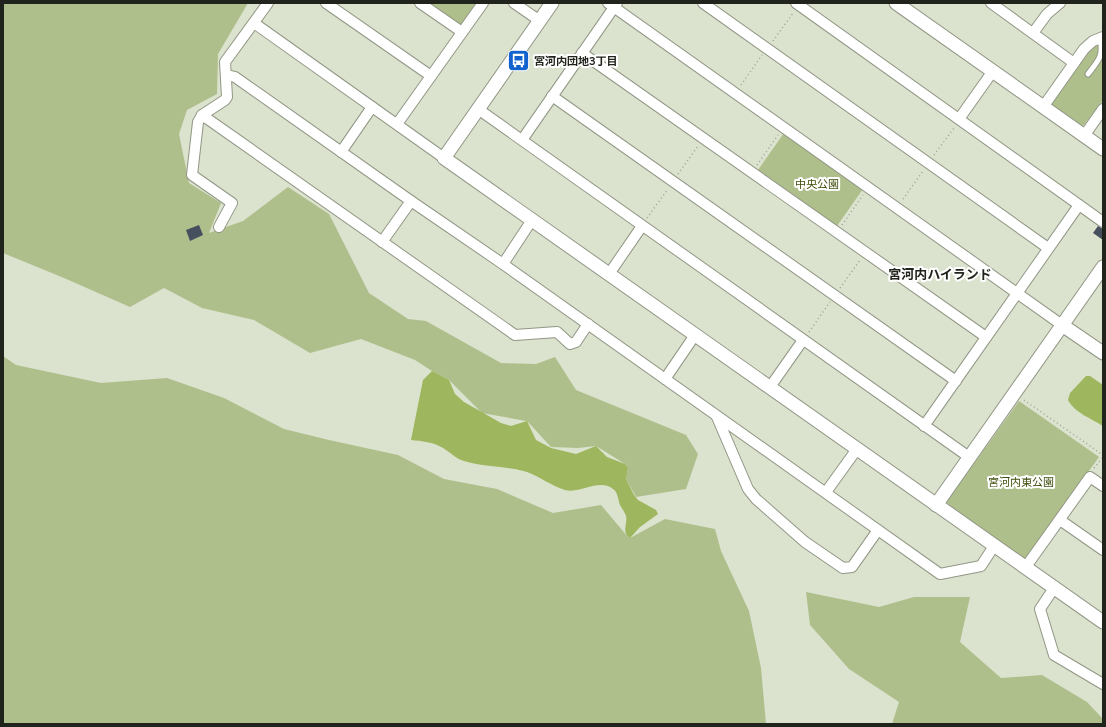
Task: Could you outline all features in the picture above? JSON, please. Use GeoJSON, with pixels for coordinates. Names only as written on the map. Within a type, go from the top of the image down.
{"type":"FeatureCollection","features":[{"type":"Feature","properties":{"kind":"street"},"geometry":{"type":"LineString","coordinates":[[219,226],[232,203],[192,175],[198,122],[202,115],[225,100],[227,97],[227,75],[225,62],[268,3]]}},
{"type":"Feature","properties":{"kind":"street"},"geometry":{"type":"LineString","coordinates":[[326,3],[431,76]]}},
{"type":"Feature","properties":{"kind":"street"},"geometry":{"type":"LineString","coordinates":[[420,3],[462,32]]}},
{"type":"Feature","properties":{"kind":"street"},"geometry":{"type":"LineString","coordinates":[[397,124],[483,3]]}},
{"type":"Feature","properties":{"kind":"street"},"geometry":{"type":"LineString","coordinates":[[514,3],[540,21]]}},
{"type":"Feature","properties":{"kind":"street"},"geometry":{"type":"LineString","coordinates":[[444,158],[552,3]]}},
{"type":"Feature","properties":{"kind":"street"},"geometry":{"type":"LineString","coordinates":[[703,3],[1048,248]]}},
{"type":"Feature","properties":{"kind":"street"},"geometry":{"type":"LineString","coordinates":[[896,3],[1103,149]]}},
{"type":"Feature","properties":{"kind":"street"},"geometry":{"type":"LineString","coordinates":[[991,3],[1074,63]]}},
{"type":"Feature","properties":{"kind":"street"},"geometry":{"type":"LineString","coordinates":[[1033,33],[1047,14],[1060,3]]}},
{"type":"Feature","properties":{"kind":"street"},"geometry":{"type":"LineString","coordinates":[[522,140],[582,53],[613,4],[735,93],[1103,353]]}},
{"type":"Feature","properties":{"kind":"street"},"geometry":{"type":"LineString","coordinates":[[798,4],[1103,222]]}},
{"type":"Feature","properties":{"kind":"street"},"geometry":{"type":"LineString","coordinates":[[254,23],[1103,622]]}},
{"type":"Feature","properties":{"kind":"street"},"geometry":{"type":"LineString","coordinates":[[1043,107],[1088,44],[1101,38]]}},
{"type":"Feature","properties":{"kind":"street"},"geometry":{"type":"LineString","coordinates":[[582,53],[986,337]]}},
{"type":"Feature","properties":{"kind":"street"},"geometry":{"type":"LineString","coordinates":[[959,120],[993,71]]}},
{"type":"Feature","properties":{"kind":"street"},"geometry":{"type":"LineString","coordinates":[[227,75],[235,77],[503,264],[940,574],[981,566],[994,546]]}},
{"type":"Feature","properties":{"kind":"street"},"geometry":{"type":"LineString","coordinates":[[552,96],[956,381]]}},
{"type":"Feature","properties":{"kind":"street"},"geometry":{"type":"LineString","coordinates":[[341,152],[372,107]]}},
{"type":"Feature","properties":{"kind":"street"},"geometry":{"type":"LineString","coordinates":[[478,109],[969,457]]}},
{"type":"Feature","properties":{"kind":"street"},"geometry":{"type":"LineString","coordinates":[[1084,136],[1103,109]]}},
{"type":"Feature","properties":{"kind":"street"},"geometry":{"type":"LineString","coordinates":[[202,115],[515,335],[557,332],[570,344],[576,342],[588,324]]}},
{"type":"Feature","properties":{"kind":"street"},"geometry":{"type":"LineString","coordinates":[[382,242],[411,201]]}},
{"type":"Feature","properties":{"kind":"street"},"geometry":{"type":"LineString","coordinates":[[924,426],[1079,205]]}},
{"type":"Feature","properties":{"kind":"street"},"geometry":{"type":"LineString","coordinates":[[503,264],[532,220]]}},
{"type":"Feature","properties":{"kind":"street"},"geometry":{"type":"LineString","coordinates":[[609,274],[642,226]]}},
{"type":"Feature","properties":{"kind":"street"},"geometry":{"type":"LineString","coordinates":[[936,505],[1103,267]]}},
{"type":"Feature","properties":{"kind":"street"},"geometry":{"type":"LineString","coordinates":[[665,379],[695,335]]}},
{"type":"Feature","properties":{"kind":"street"},"geometry":{"type":"LineString","coordinates":[[770,387],[803,340]]}},
{"type":"Feature","properties":{"kind":"street"},"geometry":{"type":"LineString","coordinates":[[717,417],[748,489],[756,499],[811,546],[843,568],[852,567],[878,530]]}},
{"type":"Feature","properties":{"kind":"street"},"geometry":{"type":"LineString","coordinates":[[826,492],[857,449]]}},
{"type":"Feature","properties":{"kind":"street"},"geometry":{"type":"LineString","coordinates":[[1025,568],[1090,477],[1103,486]]}},
{"type":"Feature","properties":{"kind":"street"},"geometry":{"type":"LineString","coordinates":[[1060,520],[1103,550]]}},
{"type":"Feature","properties":{"kind":"street"},"geometry":{"type":"LineString","coordinates":[[1054,588],[1040,609],[1054,655],[1103,684]]}},
{"type":"Feature","properties":{"kind":"lane"},"geometry":{"type":"LineString","coordinates":[[1088,74],[1101,56],[1101,38]]}},
{"type":"Feature","properties":{"kind":"path"},"geometry":{"type":"LineString","coordinates":[[770,45],[798,4]]}},
{"type":"Feature","properties":{"kind":"path"},"geometry":{"type":"LineString","coordinates":[[735,93],[763,54]]}},
{"type":"Feature","properties":{"kind":"path"},"geometry":{"type":"LineString","coordinates":[[931,160],[959,120]]}},
{"type":"Feature","properties":{"kind":"path"},"geometry":{"type":"LineString","coordinates":[[752,172],[784,127]]}},
{"type":"Feature","properties":{"kind":"path"},"geometry":{"type":"LineString","coordinates":[[897,207],[925,168]]}},
{"type":"Feature","properties":{"kind":"path"},"geometry":{"type":"LineString","coordinates":[[837,232],[868,187]]}},
{"type":"Feature","properties":{"kind":"path"},"geometry":{"type":"LineString","coordinates":[[1014,393],[1103,456],[1091,473],[1090,477]]}},
{"type":"Feature","properties":{"kind":"green space"},"geometry":{"type":"Polygon","coordinates":[[[3,3],[248,3],[218,54],[217,94],[187,110],[179,134],[189,183],[221,203],[209,233],[243,221],[288,187],[329,214],[369,293],[408,319],[426,321],[501,363],[536,364],[555,357],[576,390],[686,435],[698,454],[686,489],[636,497],[626,479],[628,468],[625,464],[596,446],[578,448],[551,447],[528,422],[482,413],[449,380],[415,360],[361,339],[310,353],[254,320],[202,308],[164,288],[130,307],[3,253],[3,3]]]}},
{"type":"Feature","properties":{"kind":"green space"},"geometry":{"type":"Polygon","coordinates":[[[427,3],[480,3],[464,24],[457,25],[427,3]]]}},
{"type":"Feature","properties":{"kind":"green space"},"geometry":{"type":"Polygon","coordinates":[[[1103,42],[1103,100],[1082,126],[1051,104],[1090,48],[1103,42]]]}},
{"type":"Feature","properties":{"kind":"green space","name":"中央公園"},"geometry":{"type":"Polygon","coordinates":[[[784,133],[863,189],[837,226],[758,170],[784,133]]]}},
{"type":"Feature","properties":{"kind":"green space"},"geometry":{"type":"Polygon","coordinates":[[[3,356],[16,365],[101,383],[167,378],[224,398],[284,429],[398,455],[444,479],[497,489],[553,513],[601,505],[630,538],[665,519],[715,529],[721,551],[749,611],[761,668],[766,724],[3,724],[3,356]]]}},
{"type":"Feature","properties":{"kind":"green space","name":"宮河内東公園"},"geometry":{"type":"Polygon","coordinates":[[[1019,401],[1099,457],[1026,558],[1023,559],[948,506],[947,501],[1019,401]]]}},
{"type":"Feature","properties":{"kind":"green space"},"geometry":{"type":"Polygon","coordinates":[[[806,592],[879,607],[914,597],[970,597],[960,642],[1001,678],[1042,675],[1087,702],[1103,719],[1103,724],[892,724],[899,702],[849,669],[810,625],[806,592]]]}},
{"type":"Feature","properties":{"kind":"shaded area"},"geometry":{"type":"Polygon","coordinates":[[[432,371],[449,380],[455,394],[464,402],[501,423],[511,426],[527,421],[536,440],[551,448],[576,454],[596,446],[607,457],[625,464],[628,468],[626,479],[634,495],[638,500],[656,510],[658,514],[640,527],[630,538],[627,536],[625,531],[626,516],[620,505],[617,494],[615,490],[608,486],[602,485],[571,491],[565,490],[527,472],[464,461],[458,459],[435,444],[411,440],[423,380],[432,371]]]}},
{"type":"Feature","properties":{"kind":"shaded area"},"geometry":{"type":"Polygon","coordinates":[[[1086,376],[1090,376],[1103,385],[1103,426],[1079,412],[1068,400],[1070,393],[1086,376]]]}},
{"type":"Feature","properties":{"kind":"building"},"geometry":{"type":"Polygon","coordinates":[[[199,225],[203,235],[190,241],[186,230],[199,225]]]}},
{"type":"Feature","properties":{"kind":"building"},"geometry":{"type":"Polygon","coordinates":[[[1098,226],[1103,229],[1103,240],[1093,233],[1098,226]]]}},
{"type":"Feature","properties":{"kind":"place","name":"宮河内団地3丁目"},"geometry":{"type":"Point","coordinates":[519,61]}},
{"type":"Feature","properties":{"kind":"district","name":"宮河内ハイランド"},"geometry":{"type":"Point","coordinates":[940,275]}}]}
